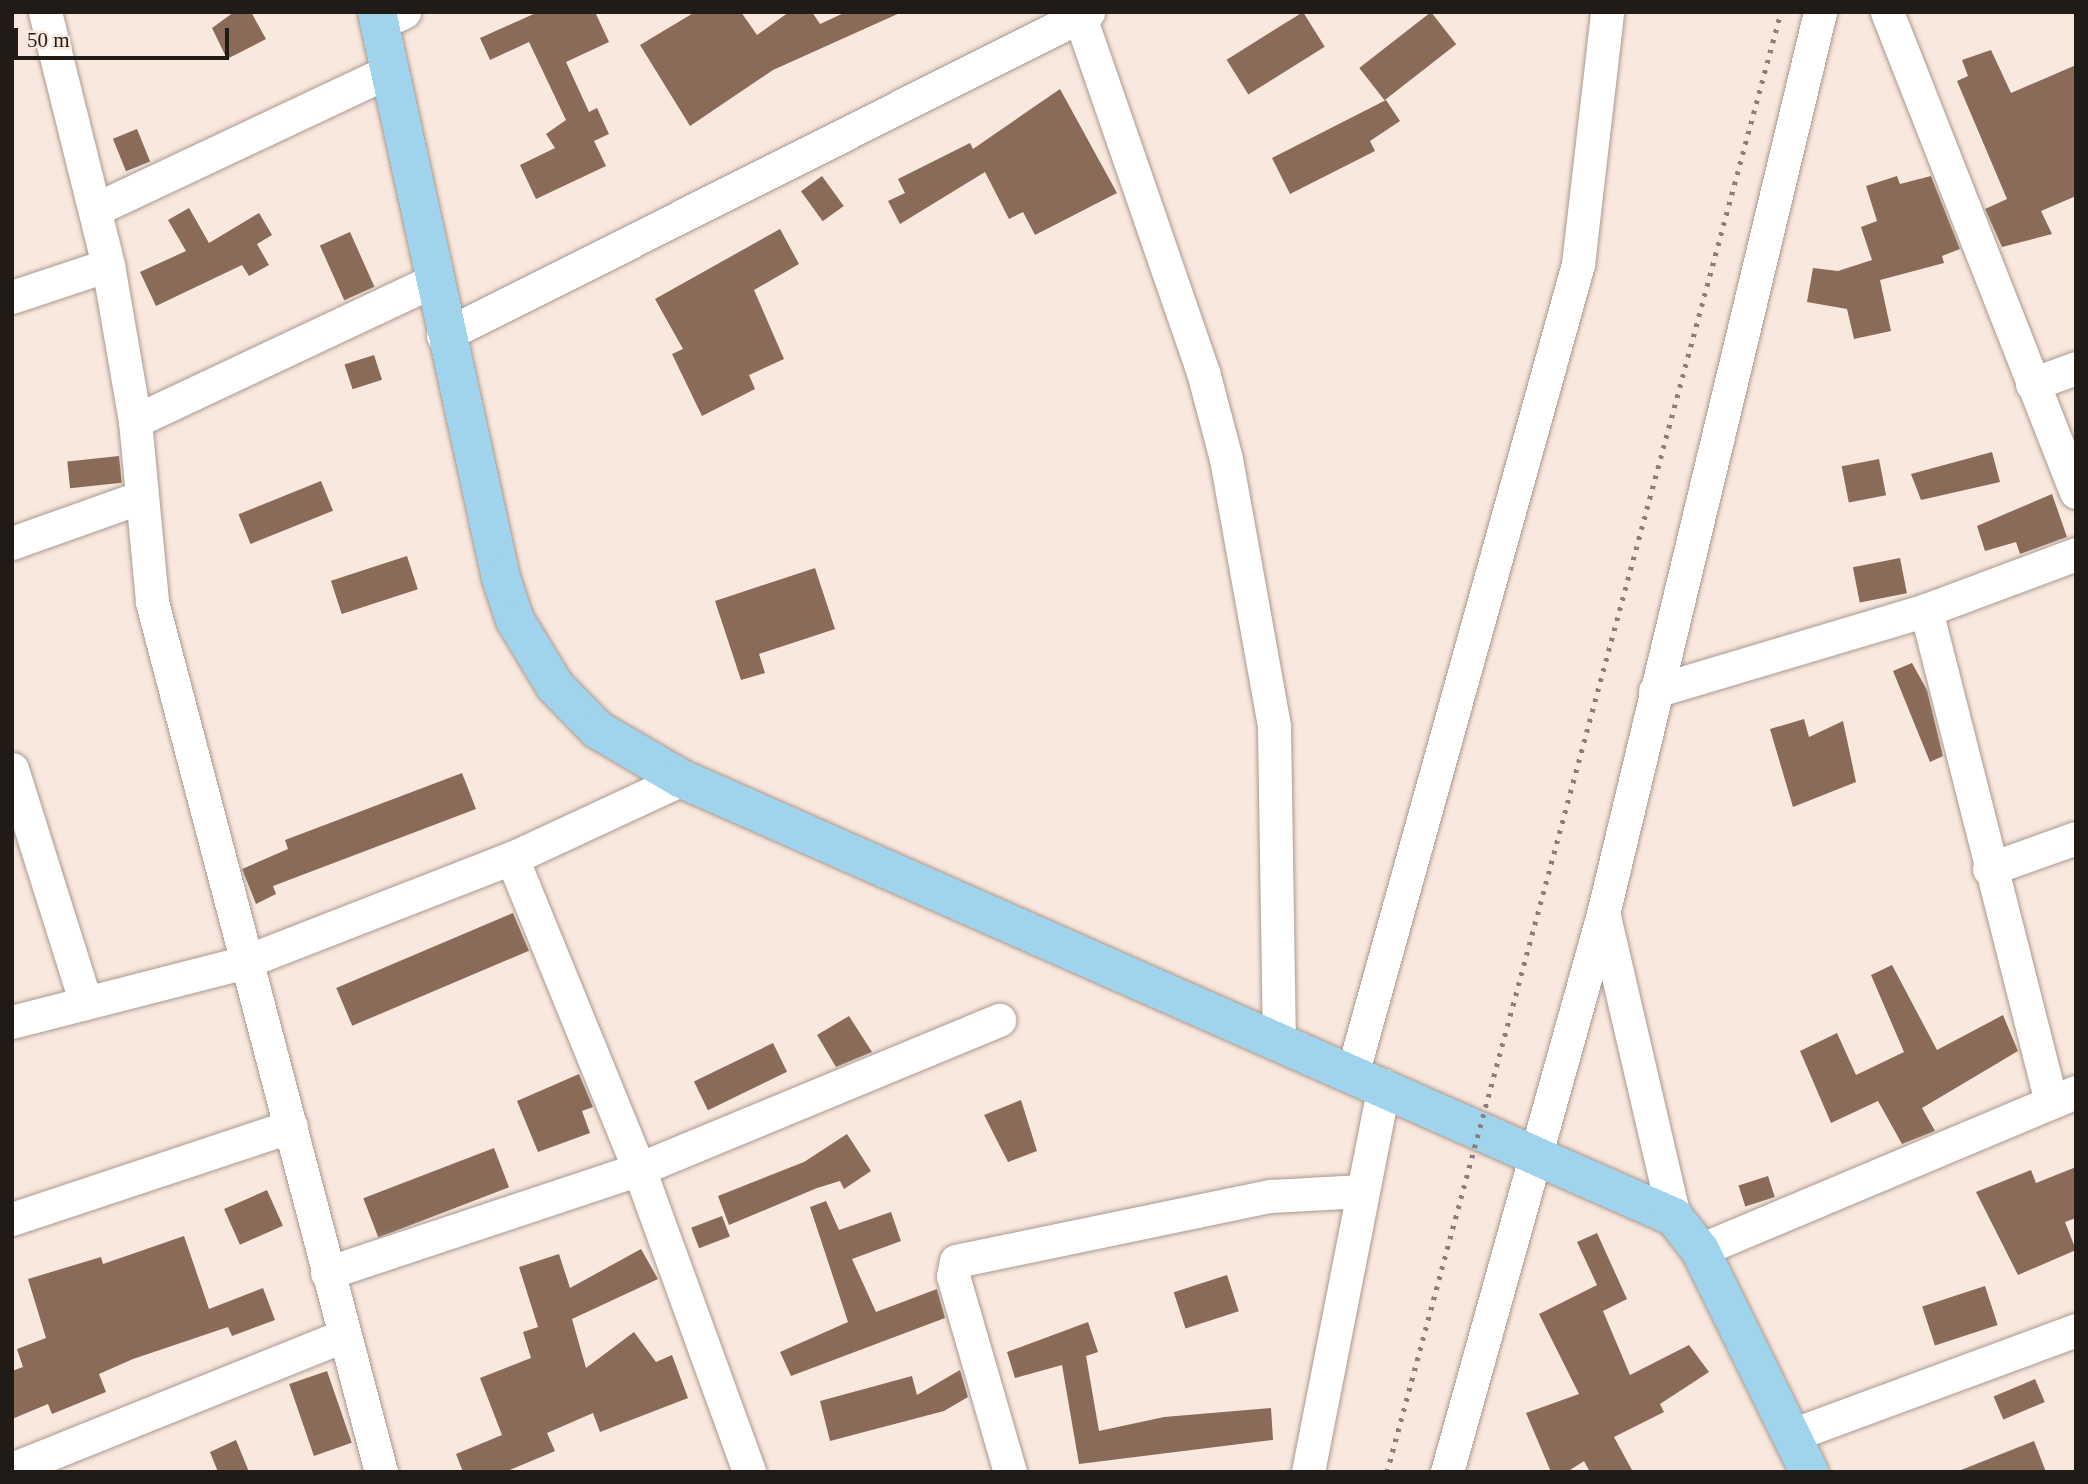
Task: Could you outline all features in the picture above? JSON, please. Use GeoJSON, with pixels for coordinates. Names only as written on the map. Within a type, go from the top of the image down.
{"type":"FeatureCollection","features":[{"type":"Feature","properties":{"kind":"main road"},"geometry":{"type":"LineString","coordinates":[[387,16],[389,71],[431,282],[501,579],[533,655],[598,730],[682,779],[1534,1150],[1674,1217],[1700,1250],[1809,1472]]}},
{"type":"Feature","properties":{"kind":"street"},"geometry":{"type":"LineString","coordinates":[[45,12],[108,265],[135,421],[152,602],[242,963],[291,1126],[341,1336],[381,1472]]}},
{"type":"Feature","properties":{"kind":"street"},"geometry":{"type":"LineString","coordinates":[[1308,1472],[1362,1191],[1369,1078],[1578,264],[1607,12]]}},
{"type":"Feature","properties":{"kind":"street"},"geometry":{"type":"LineString","coordinates":[[1447,1472],[1534,1150],[1603,914],[1820,12]]}},
{"type":"Feature","properties":{"kind":"street"},"geometry":{"type":"LineString","coordinates":[[1890,13],[2076,492]]}},
{"type":"Feature","properties":{"kind":"street"},"geometry":{"type":"LineString","coordinates":[[443,336],[1041,22],[1084,14],[1203,372],[1226,459],[1274,727],[1279,1038]]}},
{"type":"Feature","properties":{"kind":"street"},"geometry":{"type":"LineString","coordinates":[[96,209],[389,71]]}},
{"type":"Feature","properties":{"kind":"street"},"geometry":{"type":"LineString","coordinates":[[12,297],[108,265]]}},
{"type":"Feature","properties":{"kind":"street"},"geometry":{"type":"LineString","coordinates":[[135,421],[431,282]]}},
{"type":"Feature","properties":{"kind":"street"},"geometry":{"type":"LineString","coordinates":[[2032,384],[2076,368]]}},
{"type":"Feature","properties":{"kind":"street"},"geometry":{"type":"LineString","coordinates":[[12,543],[142,497]]}},
{"type":"Feature","properties":{"kind":"street"},"geometry":{"type":"LineString","coordinates":[[1655,691],[1926,610],[2076,554]]}},
{"type":"Feature","properties":{"kind":"street"},"geometry":{"type":"LineString","coordinates":[[1700,1250],[2064,1097],[1989,869],[1926,610]]}},
{"type":"Feature","properties":{"kind":"street"},"geometry":{"type":"LineString","coordinates":[[12,769],[86,1003]]}},
{"type":"Feature","properties":{"kind":"street"},"geometry":{"type":"LineString","coordinates":[[12,1022],[242,963],[512,858],[682,779]]}},
{"type":"Feature","properties":{"kind":"street"},"geometry":{"type":"LineString","coordinates":[[1989,869],[2076,838]]}},
{"type":"Feature","properties":{"kind":"street"},"geometry":{"type":"LineString","coordinates":[[512,858],[639,1169],[749,1472]]}},
{"type":"Feature","properties":{"kind":"street"},"geometry":{"type":"LineString","coordinates":[[1603,914],[1674,1217]]}},
{"type":"Feature","properties":{"kind":"street"},"geometry":{"type":"LineString","coordinates":[[327,1273],[639,1169],[999,1020]]}},
{"type":"Feature","properties":{"kind":"street"},"geometry":{"type":"LineString","coordinates":[[12,1219],[291,1126]]}},
{"type":"Feature","properties":{"kind":"street"},"geometry":{"type":"LineString","coordinates":[[1010,1472],[953,1276],[956,1261],[1271,1196],[1362,1191]]}},
{"type":"Feature","properties":{"kind":"street"},"geometry":{"type":"LineString","coordinates":[[1792,1435],[2076,1331]]}},
{"type":"Feature","properties":{"kind":"street"},"geometry":{"type":"LineString","coordinates":[[12,1468],[341,1336]]}},
{"type":"Feature","properties":{"kind":"building"},"geometry":{"type":"Polygon","coordinates":[[[234,12],[251,12],[266,39],[227,59],[212,28],[234,12]]]}},
{"type":"Feature","properties":{"kind":"building"},"geometry":{"type":"Polygon","coordinates":[[[538,12],[595,12],[609,42],[566,62],[589,112],[597,108],[609,134],[594,141],[606,166],[536,199],[520,165],[555,148],[546,134],[566,120],[529,42],[490,60],[480,38],[538,12]]]}},
{"type":"Feature","properties":{"kind":"building"},"geometry":{"type":"Polygon","coordinates":[[[695,12],[741,12],[757,35],[789,12],[812,12],[820,24],[846,12],[902,12],[773,70],[690,126],[640,45],[695,12]]]}},
{"type":"Feature","properties":{"kind":"building"},"geometry":{"type":"Polygon","coordinates":[[[1303,12],[1325,47],[1248,94],[1227,60],[1303,12]]]}},
{"type":"Feature","properties":{"kind":"building"},"geometry":{"type":"Polygon","coordinates":[[[1431,12],[1456,44],[1385,100],[1359,68],[1431,12]]]}},
{"type":"Feature","properties":{"kind":"building"},"geometry":{"type":"Polygon","coordinates":[[[1991,50],[2011,93],[2076,65],[2076,196],[2041,211],[2052,234],[2002,247],[1985,209],[2007,199],[1957,81],[1968,76],[1962,60],[1991,50]]]}},
{"type":"Feature","properties":{"kind":"building"},"geometry":{"type":"Polygon","coordinates":[[[1060,89],[1117,193],[1035,235],[1023,212],[1009,219],[985,172],[900,224],[888,201],[905,193],[898,179],[970,143],[973,149],[1060,89]]]}},
{"type":"Feature","properties":{"kind":"building"},"geometry":{"type":"Polygon","coordinates":[[[1386,100],[1400,121],[1370,141],[1375,151],[1290,194],[1272,158],[1386,100]]]}},
{"type":"Feature","properties":{"kind":"building"},"geometry":{"type":"Polygon","coordinates":[[[137,129],[150,161],[126,171],[113,139],[137,129]]]}},
{"type":"Feature","properties":{"kind":"building"},"geometry":{"type":"Polygon","coordinates":[[[822,176],[844,206],[823,221],[801,191],[822,176]]]}},
{"type":"Feature","properties":{"kind":"building"},"geometry":{"type":"Polygon","coordinates":[[[1897,176],[1900,184],[1931,176],[1960,249],[1942,256],[1944,263],[1880,280],[1891,331],[1854,339],[1847,309],[1807,302],[1813,268],[1838,271],[1872,260],[1861,227],[1877,221],[1866,186],[1897,176]]]}},
{"type":"Feature","properties":{"kind":"building"},"geometry":{"type":"Polygon","coordinates":[[[189,208],[209,243],[259,213],[272,235],[257,244],[269,265],[249,276],[242,265],[156,306],[140,272],[186,251],[168,220],[189,208]]]}},
{"type":"Feature","properties":{"kind":"building"},"geometry":{"type":"Polygon","coordinates":[[[780,229],[799,264],[754,290],[784,359],[749,375],[755,389],[702,416],[672,354],[683,349],[655,299],[780,229]]]}},
{"type":"Feature","properties":{"kind":"building"},"geometry":{"type":"Polygon","coordinates":[[[350,232],[374,287],[344,300],[320,245],[350,232]]]}},
{"type":"Feature","properties":{"kind":"building"},"geometry":{"type":"Polygon","coordinates":[[[374,355],[382,380],[353,389],[345,365],[374,355]]]}},
{"type":"Feature","properties":{"kind":"building"},"geometry":{"type":"Polygon","coordinates":[[[1992,452],[2000,482],[1921,500],[1911,474],[1992,452]]]}},
{"type":"Feature","properties":{"kind":"building"},"geometry":{"type":"Polygon","coordinates":[[[119,456],[122,483],[70,488],[67,461],[119,456]]]}},
{"type":"Feature","properties":{"kind":"building"},"geometry":{"type":"Polygon","coordinates":[[[1879,459],[1886,495],[1849,503],[1842,466],[1879,459]]]}},
{"type":"Feature","properties":{"kind":"building"},"geometry":{"type":"Polygon","coordinates":[[[321,481],[333,511],[250,544],[238,514],[321,481]]]}},
{"type":"Feature","properties":{"kind":"building"},"geometry":{"type":"Polygon","coordinates":[[[2052,494],[2067,537],[2020,554],[2016,542],[1985,551],[1977,526],[2052,494]]]}},
{"type":"Feature","properties":{"kind":"building"},"geometry":{"type":"Polygon","coordinates":[[[407,556],[418,589],[342,614],[331,581],[407,556]]]}},
{"type":"Feature","properties":{"kind":"building"},"geometry":{"type":"Polygon","coordinates":[[[1900,558],[1907,593],[1860,602],[1853,567],[1900,558]]]}},
{"type":"Feature","properties":{"kind":"building"},"geometry":{"type":"Polygon","coordinates":[[[815,568],[835,629],[759,654],[765,673],[741,680],[715,601],[815,568]]]}},
{"type":"Feature","properties":{"kind":"building"},"geometry":{"type":"Polygon","coordinates":[[[1912,663],[1927,690],[1943,756],[1930,762],[1893,671],[1912,663]]]}},
{"type":"Feature","properties":{"kind":"building"},"geometry":{"type":"Polygon","coordinates":[[[1804,719],[1809,737],[1843,721],[1856,782],[1793,807],[1770,729],[1804,719]]]}},
{"type":"Feature","properties":{"kind":"building"},"geometry":{"type":"Polygon","coordinates":[[[462,773],[476,809],[273,886],[276,894],[256,904],[242,869],[288,849],[285,840],[462,773]]]}},
{"type":"Feature","properties":{"kind":"building"},"geometry":{"type":"Polygon","coordinates":[[[513,913],[529,951],[352,1026],[336,988],[513,913]]]}},
{"type":"Feature","properties":{"kind":"building"},"geometry":{"type":"Polygon","coordinates":[[[1892,965],[1937,1050],[2003,1015],[2018,1051],[1922,1108],[1935,1131],[1902,1144],[1878,1101],[1831,1123],[1800,1051],[1837,1033],[1856,1075],[1904,1052],[1871,975],[1892,965]]]}},
{"type":"Feature","properties":{"kind":"building"},"geometry":{"type":"Polygon","coordinates":[[[849,1016],[872,1052],[836,1067],[817,1035],[849,1016]]]}},
{"type":"Feature","properties":{"kind":"building"},"geometry":{"type":"Polygon","coordinates":[[[773,1043],[787,1072],[708,1110],[694,1082],[773,1043]]]}},
{"type":"Feature","properties":{"kind":"building"},"geometry":{"type":"Polygon","coordinates":[[[579,1074],[593,1107],[582,1111],[590,1133],[538,1152],[517,1101],[579,1074]]]}},
{"type":"Feature","properties":{"kind":"building"},"geometry":{"type":"Polygon","coordinates":[[[1021,1100],[1037,1151],[1008,1162],[984,1115],[1021,1100]]]}},
{"type":"Feature","properties":{"kind":"building"},"geometry":{"type":"Polygon","coordinates":[[[847,1134],[871,1171],[844,1189],[840,1181],[817,1188],[729,1225],[718,1196],[804,1162],[847,1134]]]}},
{"type":"Feature","properties":{"kind":"building"},"geometry":{"type":"Polygon","coordinates":[[[494,1148],[509,1187],[378,1237],[363,1198],[494,1148]]]}},
{"type":"Feature","properties":{"kind":"building"},"geometry":{"type":"Polygon","coordinates":[[[2076,1167],[2076,1218],[2065,1222],[2076,1250],[2018,1275],[1976,1192],[2031,1170],[2036,1183],[2076,1167]]]}},
{"type":"Feature","properties":{"kind":"building"},"geometry":{"type":"Polygon","coordinates":[[[1768,1176],[1775,1197],[1745,1207],[1739,1186],[1768,1176]]]}},
{"type":"Feature","properties":{"kind":"building"},"geometry":{"type":"Polygon","coordinates":[[[267,1190],[283,1226],[240,1245],[224,1209],[267,1190]]]}},
{"type":"Feature","properties":{"kind":"building"},"geometry":{"type":"Polygon","coordinates":[[[826,1201],[839,1230],[891,1212],[901,1241],[852,1259],[876,1312],[937,1289],[945,1318],[791,1376],[780,1352],[848,1322],[810,1207],[826,1201]]]}},
{"type":"Feature","properties":{"kind":"building"},"geometry":{"type":"Polygon","coordinates":[[[722,1216],[730,1237],[699,1248],[691,1228],[722,1216]]]}},
{"type":"Feature","properties":{"kind":"building"},"geometry":{"type":"Polygon","coordinates":[[[1597,1233],[1627,1299],[1603,1311],[1630,1375],[1689,1345],[1709,1372],[1660,1404],[1664,1412],[1614,1437],[1633,1472],[1590,1472],[1584,1461],[1567,1472],[1551,1472],[1526,1413],[1579,1394],[1539,1314],[1597,1285],[1577,1242],[1597,1233]]]}},
{"type":"Feature","properties":{"kind":"building"},"geometry":{"type":"Polygon","coordinates":[[[184,1236],[209,1309],[263,1288],[275,1320],[232,1336],[228,1327],[133,1359],[99,1374],[106,1392],[52,1414],[48,1404],[12,1419],[12,1371],[23,1367],[17,1349],[46,1338],[28,1279],[101,1257],[103,1264],[184,1236]]]}},
{"type":"Feature","properties":{"kind":"building"},"geometry":{"type":"Polygon","coordinates":[[[641,1249],[658,1279],[572,1319],[586,1368],[634,1332],[656,1362],[672,1355],[688,1398],[600,1432],[593,1413],[547,1433],[555,1451],[505,1472],[463,1472],[456,1454],[502,1435],[480,1378],[531,1358],[523,1332],[538,1327],[519,1267],[559,1254],[570,1288],[641,1249]]]}},
{"type":"Feature","properties":{"kind":"building"},"geometry":{"type":"Polygon","coordinates":[[[1227,1275],[1239,1311],[1185,1328],[1174,1292],[1227,1275]]]}},
{"type":"Feature","properties":{"kind":"building"},"geometry":{"type":"Polygon","coordinates":[[[1985,1286],[1998,1325],[1935,1345],[1922,1306],[1985,1286]]]}},
{"type":"Feature","properties":{"kind":"building"},"geometry":{"type":"Polygon","coordinates":[[[1088,1322],[1098,1352],[1086,1356],[1099,1431],[1164,1417],[1271,1408],[1273,1440],[1079,1464],[1062,1365],[1015,1378],[1007,1352],[1088,1322]]]}},
{"type":"Feature","properties":{"kind":"building"},"geometry":{"type":"Polygon","coordinates":[[[960,1370],[968,1397],[944,1411],[830,1441],[820,1401],[912,1376],[917,1395],[960,1370]]]}},
{"type":"Feature","properties":{"kind":"building"},"geometry":{"type":"Polygon","coordinates":[[[327,1371],[352,1443],[314,1456],[289,1384],[327,1371]]]}},
{"type":"Feature","properties":{"kind":"building"},"geometry":{"type":"Polygon","coordinates":[[[2035,1379],[2045,1402],[2003,1420],[1994,1397],[2035,1379]]]}},
{"type":"Feature","properties":{"kind":"building"},"geometry":{"type":"Polygon","coordinates":[[[236,1440],[249,1472],[218,1472],[210,1452],[236,1440]]]}},
{"type":"Feature","properties":{"kind":"building"},"geometry":{"type":"Polygon","coordinates":[[[2034,1441],[2046,1472],[1961,1472],[1961,1470],[2034,1441]]]}},
{"type":"Feature","properties":{"kind":"railway"},"geometry":{"type":"LineString","coordinates":[[1387,1472],[1781,12]]}}]}
